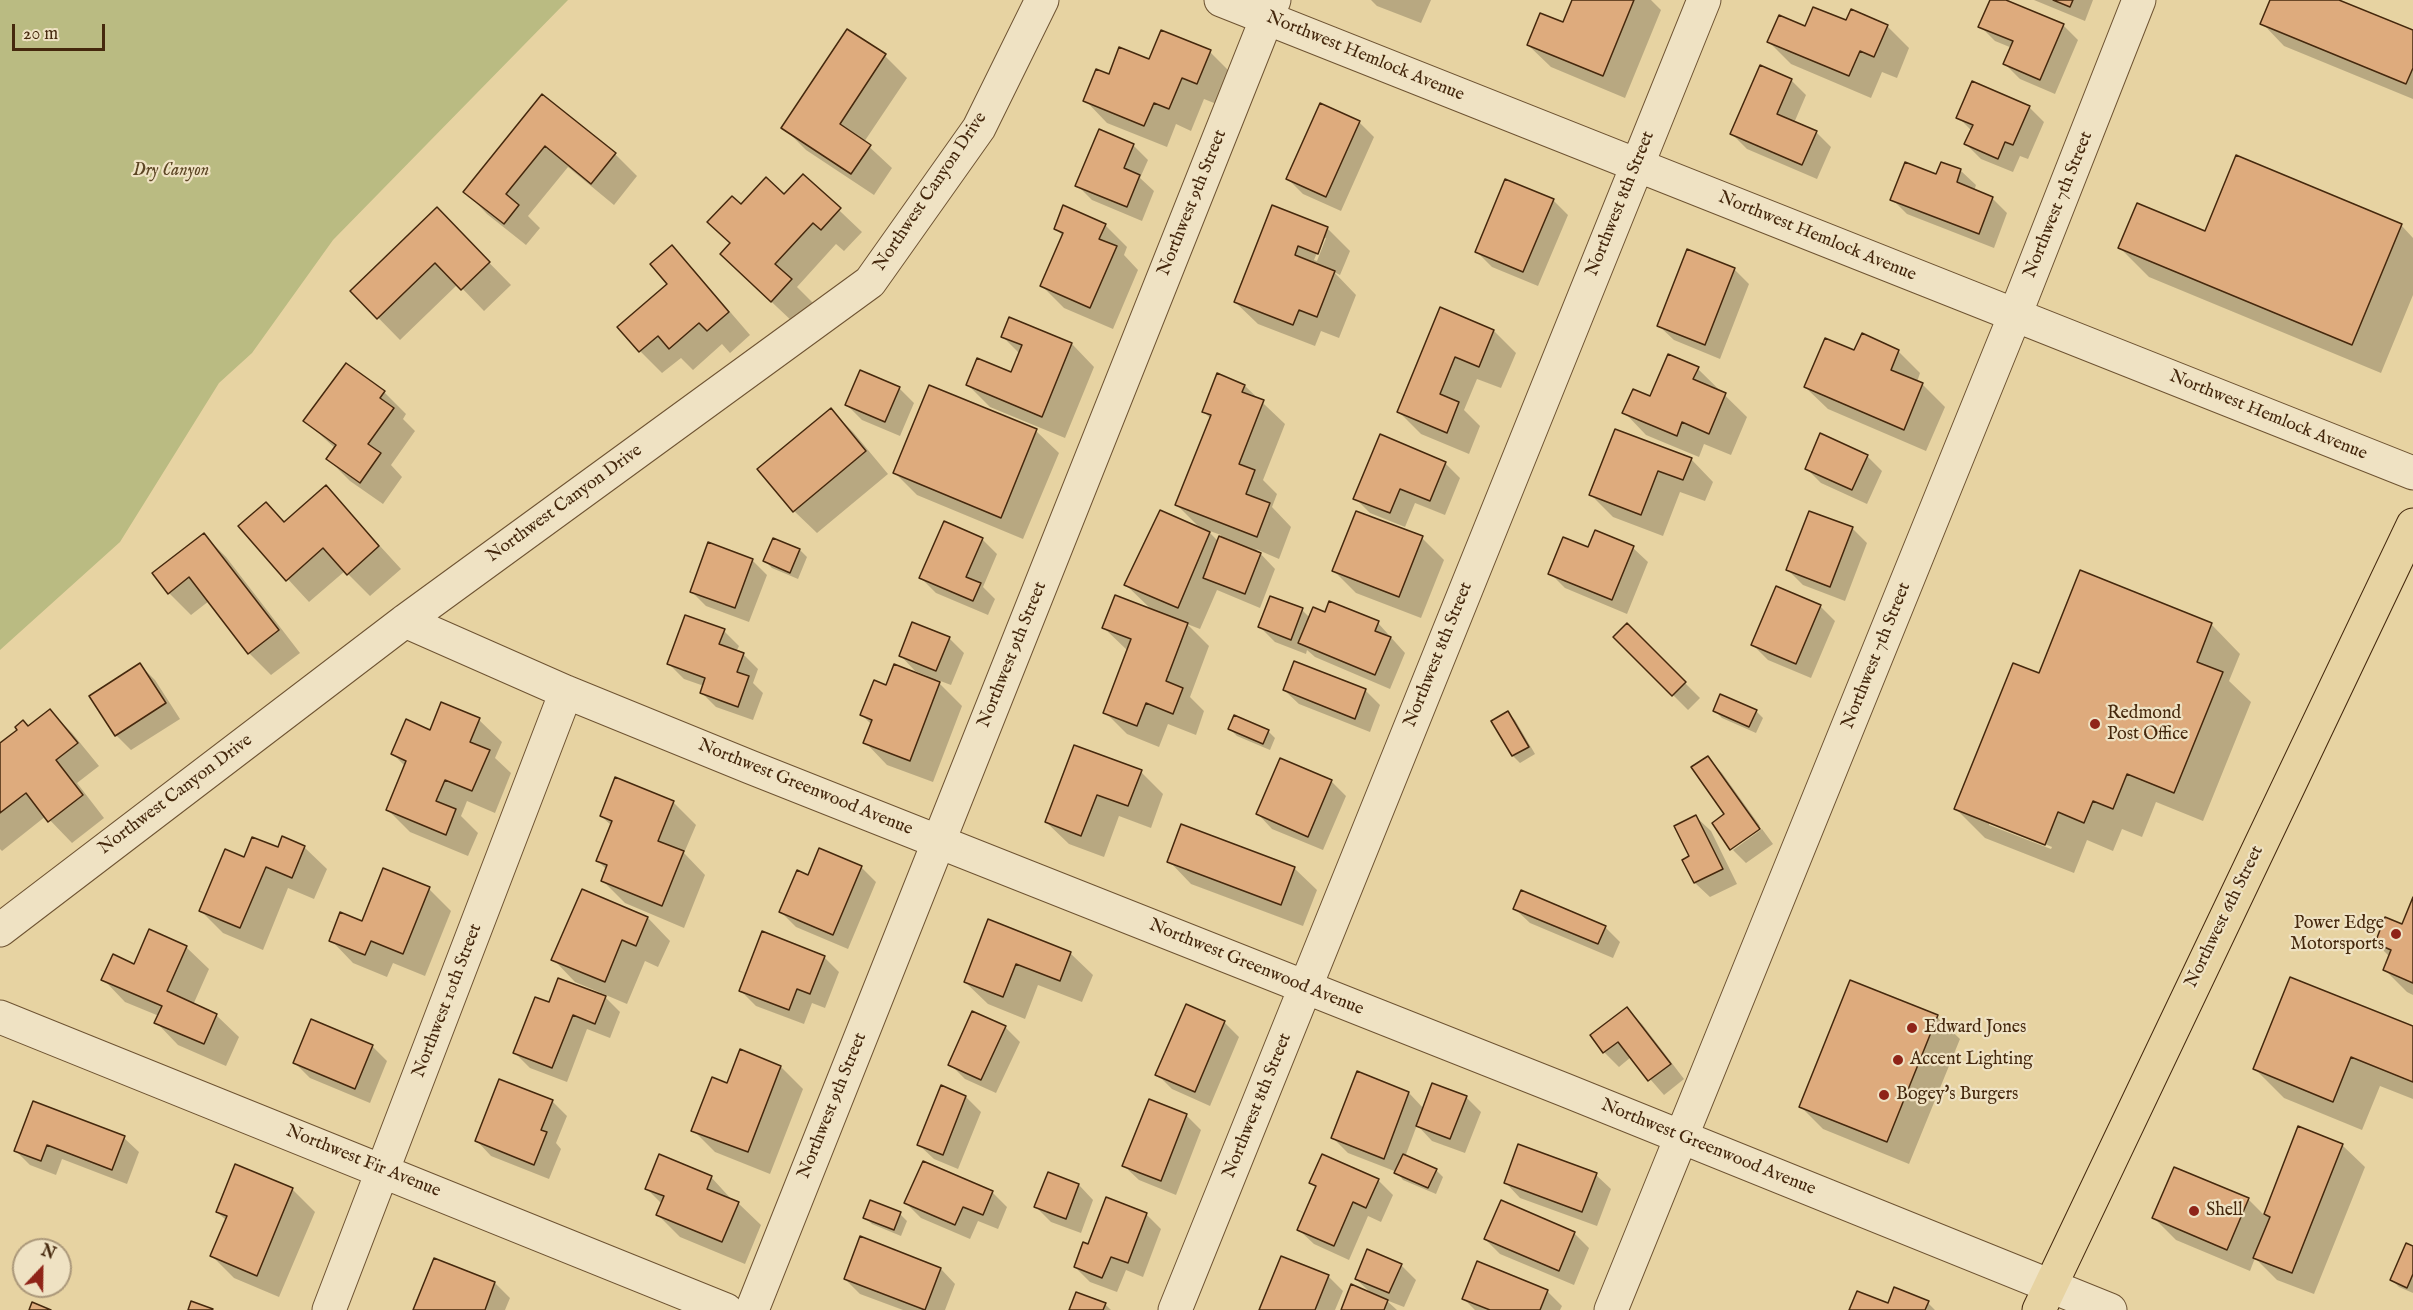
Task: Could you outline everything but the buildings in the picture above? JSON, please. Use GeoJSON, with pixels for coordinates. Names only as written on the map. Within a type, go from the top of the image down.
{"type":"FeatureCollection","features":[{"type":"Feature","properties":{"kind":"main road","name":"Northwest 6th Street"},"geometry":{"type":"LineString","coordinates":[[2044,1298],[2413,525]]}},
{"type":"Feature","properties":{"kind":"street","name":"Northwest Canyon Drive"},"geometry":{"type":"LineString","coordinates":[[0,930],[405,621],[870,282],[979,128],[1042,0]]}},
{"type":"Feature","properties":{"kind":"street","name":"Northwest Hemlock Avenue"},"geometry":{"type":"LineString","coordinates":[[1221,0],[1270,9],[1637,165],[2413,473]]}},
{"type":"Feature","properties":{"kind":"street","name":"Northwest 8th Street"},"geometry":{"type":"LineString","coordinates":[[1175,1310],[1704,0]]}},
{"type":"Feature","properties":{"kind":"street","name":"Northwest 7th Street"},"geometry":{"type":"LineString","coordinates":[[1611,1310],[2015,315],[2139,0]]}},
{"type":"Feature","properties":{"kind":"street","name":"Northwest 9th Street"},"geometry":{"type":"LineString","coordinates":[[752,1310],[1270,9]]}},
{"type":"Feature","properties":{"kind":"street","name":"Northwest Greenwood Avenue"},"geometry":{"type":"LineString","coordinates":[[405,621],[566,692],[1565,1090],[1681,1138],[2044,1298],[2110,1310]]}},
{"type":"Feature","properties":{"kind":"street","name":"Northwest 10th Street"},"geometry":{"type":"LineString","coordinates":[[329,1310],[566,692]]}},
{"type":"Feature","properties":{"kind":"street","name":"Northwest Fir Avenue"},"geometry":{"type":"LineString","coordinates":[[0,1017],[384,1170],[726,1310]]}},
{"type":"Feature","properties":{"kind":"green space","name":"Dry Canyon"},"geometry":{"type":"Polygon","coordinates":[[[0,0],[568,0],[333,240],[252,353],[219,383],[120,542],[0,650],[0,0]]]}},
{"type":"Feature","properties":{"kind":"place","name":"Redmond Post Office"},"geometry":{"type":"Point","coordinates":[2095,724]}},
{"type":"Feature","properties":{"kind":"place","name":"Power Edge Motorsports"},"geometry":{"type":"Point","coordinates":[2396,934]}},
{"type":"Feature","properties":{"kind":"place","name":"Edward Jones"},"geometry":{"type":"Point","coordinates":[1912,1028]}},
{"type":"Feature","properties":{"kind":"place","name":"Accent Lighting"},"geometry":{"type":"Point","coordinates":[1898,1060]}},
{"type":"Feature","properties":{"kind":"place","name":"Bogey's Burgers"},"geometry":{"type":"Point","coordinates":[1884,1095]}},
{"type":"Feature","properties":{"kind":"place","name":"Shell"},"geometry":{"type":"Point","coordinates":[2194,1211]}}]}
